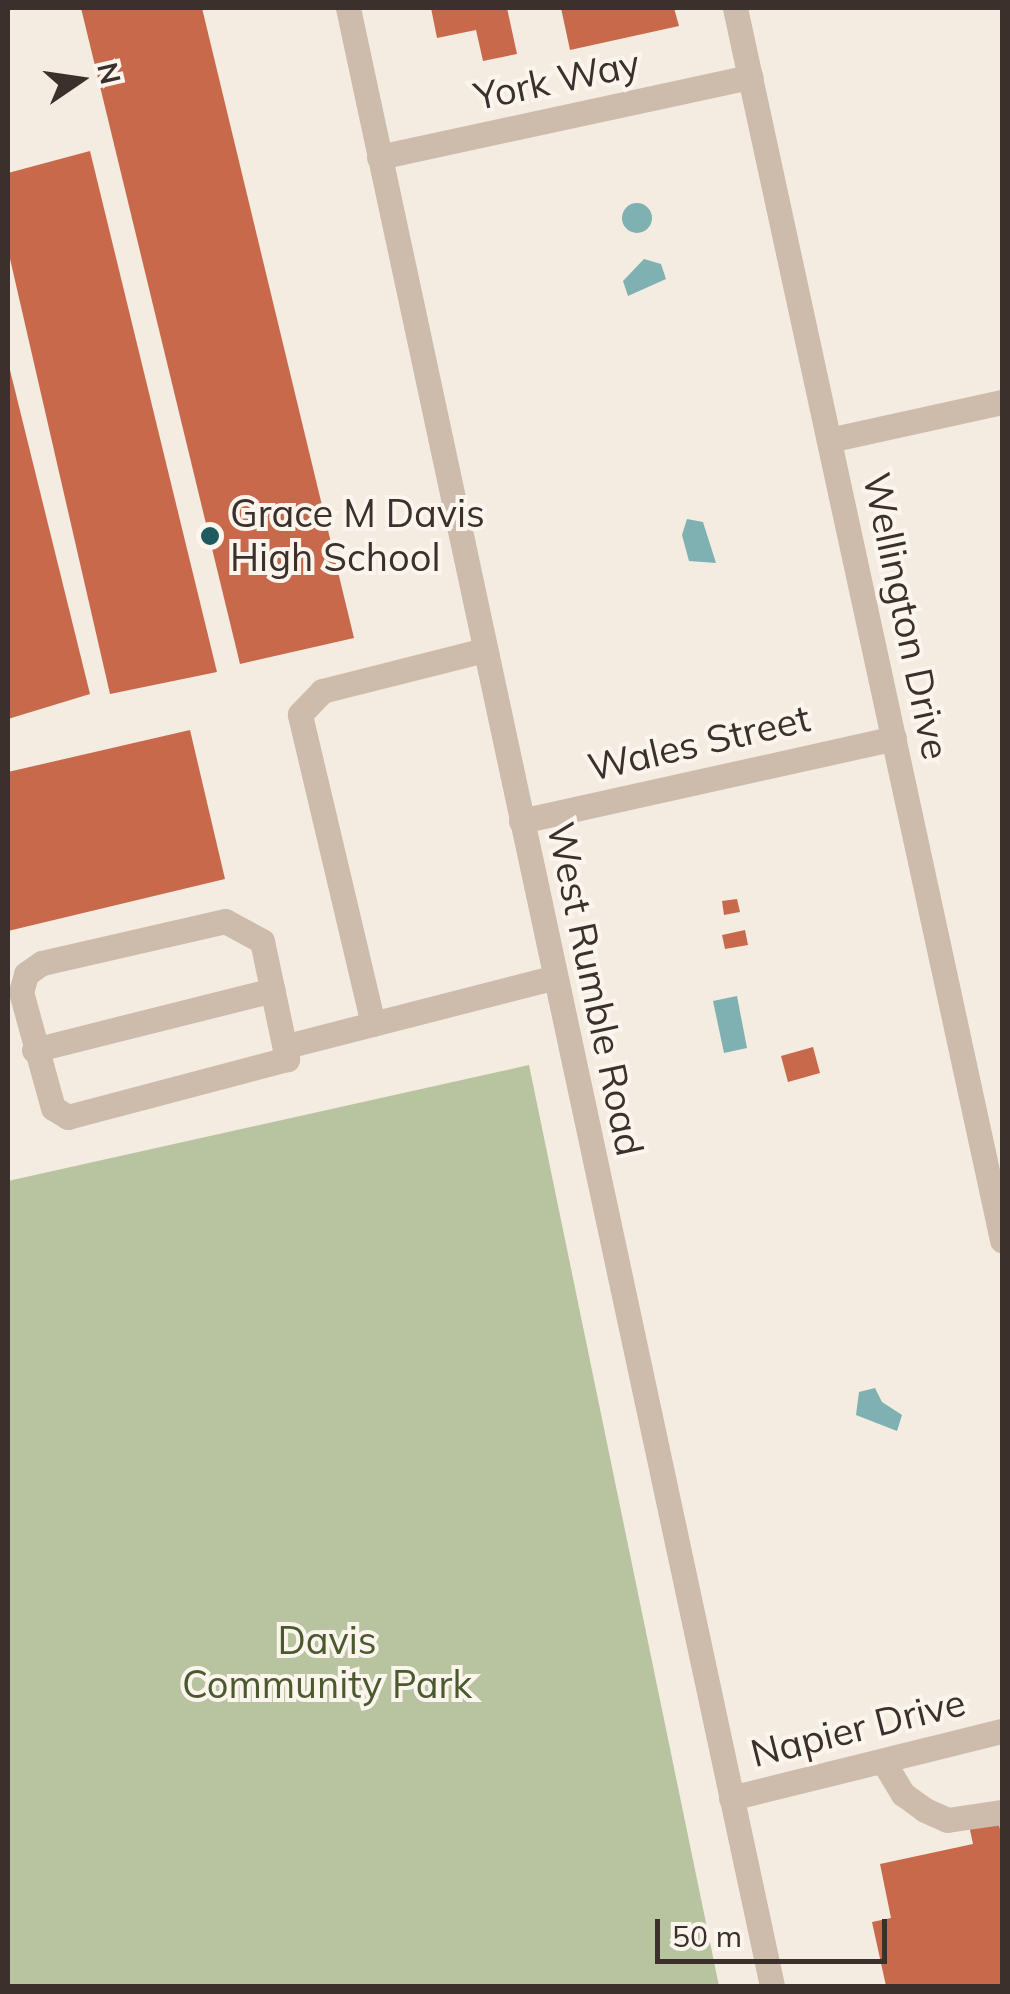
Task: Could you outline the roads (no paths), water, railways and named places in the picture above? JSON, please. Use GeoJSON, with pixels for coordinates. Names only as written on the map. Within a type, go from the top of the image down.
{"type":"FeatureCollection","features":[{"type":"Feature","properties":{"kind":"street","name":"West Rumble Road"},"geometry":{"type":"LineString","coordinates":[[348,8],[772,1986]]}},
{"type":"Feature","properties":{"kind":"street","name":"Wellington Drive"},"geometry":{"type":"LineString","coordinates":[[735,8],[1002,1240]]}},
{"type":"Feature","properties":{"kind":"street","name":"York Way"},"geometry":{"type":"LineString","coordinates":[[380,157],[750,76]]}},
{"type":"Feature","properties":{"kind":"street"},"geometry":{"type":"LineString","coordinates":[[829,440],[1002,402]]}},
{"type":"Feature","properties":{"kind":"street"},"geometry":{"type":"LineString","coordinates":[[373,1024],[300,714],[322,691],[484,650]]}},
{"type":"Feature","properties":{"kind":"street","name":"Wales Street"},"geometry":{"type":"LineString","coordinates":[[520,821],[894,738]]}},
{"type":"Feature","properties":{"kind":"street"},"geometry":{"type":"LineString","coordinates":[[225,920],[262,942],[287,1046],[286,1059],[275,1067],[68,1118],[43,1090],[21,992],[26,974],[42,964],[225,920]]}},
{"type":"Feature","properties":{"kind":"street"},"geometry":{"type":"LineString","coordinates":[[287,1046],[554,977]]}},
{"type":"Feature","properties":{"kind":"street"},"geometry":{"type":"LineString","coordinates":[[34,1050],[274,990]]}},
{"type":"Feature","properties":{"kind":"street","name":"Napier Drive"},"geometry":{"type":"LineString","coordinates":[[731,1798],[1002,1731]]}},
{"type":"Feature","properties":{"kind":"street"},"geometry":{"type":"LineString","coordinates":[[883,1760],[904,1794],[936,1816],[972,1820],[1002,1812]]}},
{"type":"Feature","properties":{"kind":"water"},"geometry":{"type":"Polygon","coordinates":[[[637,203],[648,207],[652,218],[648,229],[637,233],[626,229],[622,218],[626,207],[637,203]]]}},
{"type":"Feature","properties":{"kind":"water"},"geometry":{"type":"Polygon","coordinates":[[[644,259],[661,264],[666,279],[628,296],[623,281],[644,259]]]}},
{"type":"Feature","properties":{"kind":"water"},"geometry":{"type":"Polygon","coordinates":[[[687,519],[703,522],[716,563],[689,561],[682,535],[687,519]]]}},
{"type":"Feature","properties":{"kind":"water"},"geometry":{"type":"Polygon","coordinates":[[[737,996],[747,1048],[724,1053],[713,1001],[737,996]]]}},
{"type":"Feature","properties":{"kind":"water"},"geometry":{"type":"Polygon","coordinates":[[[875,1388],[882,1402],[902,1415],[897,1431],[856,1415],[859,1392],[875,1388]]]}},
{"type":"Feature","properties":{"kind":"place","name":"Grace M Davis High School"},"geometry":{"type":"Point","coordinates":[210,536]}},
{"type":"Feature","properties":{"kind":"park label","name":"Davis Community Park"},"geometry":{"type":"Point","coordinates":[327,1663]}}]}
